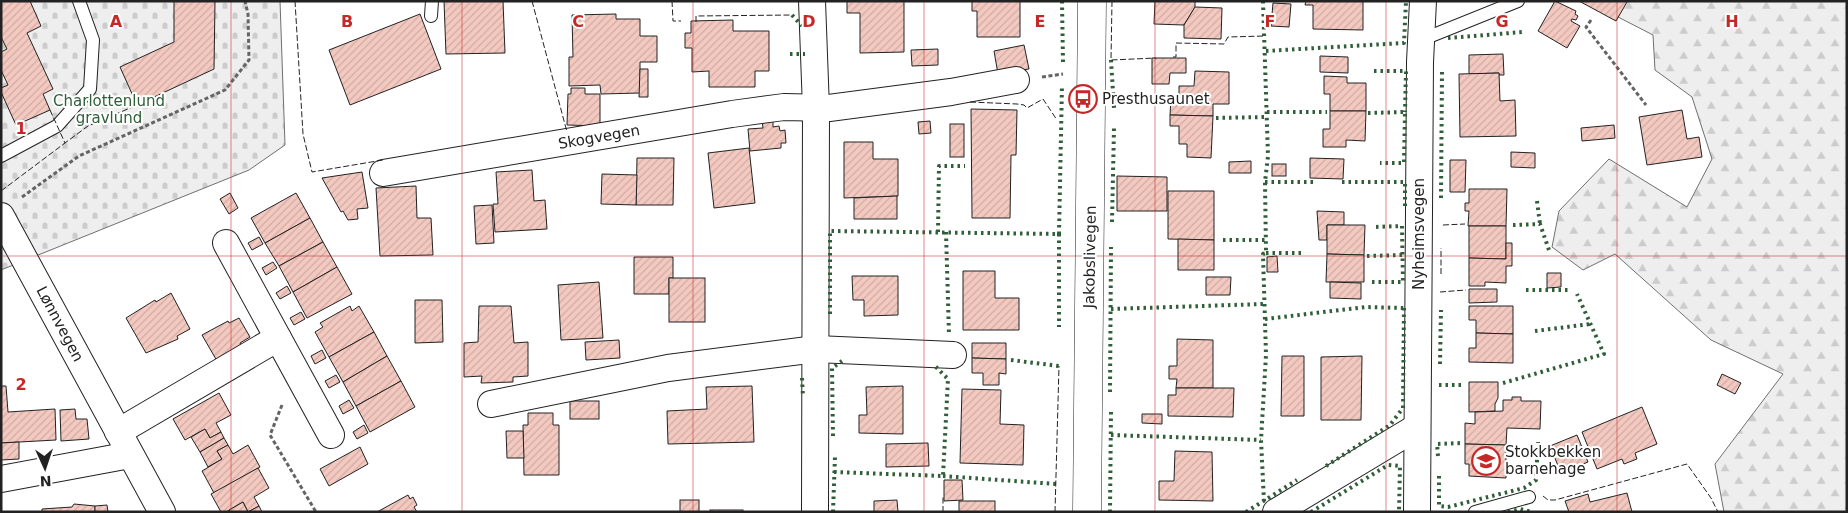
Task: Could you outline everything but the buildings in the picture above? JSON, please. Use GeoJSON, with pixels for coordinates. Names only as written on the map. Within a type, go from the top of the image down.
{"type":"FeatureCollection","features":[{"type":"Feature","properties":{"kind":"street"},"geometry":{"type":"LineString","coordinates":[[812,1],[816,109],[815,512]]}},
{"type":"Feature","properties":{"kind":"street","name":"Jakobslivegen"},"geometry":{"type":"LineString","coordinates":[[1087,512],[1092,1]]}},
{"type":"Feature","properties":{"kind":"street","name":"Nyheimsvegen"},"geometry":{"type":"LineString","coordinates":[[1417,512],[1421,40],[1423,1]]}},
{"type":"Feature","properties":{"kind":"street","name":"Skogvegen"},"geometry":{"type":"LineString","coordinates":[[383,173],[741,113],[784,107],[816,109],[950,92],[1016,80]]}},
{"type":"Feature","properties":{"kind":"street","name":"Lønnvegen"},"geometry":{"type":"LineString","coordinates":[[9,209],[118,432],[162,512]]}},
{"type":"Feature","properties":{"kind":"street"},"geometry":{"type":"LineString","coordinates":[[226,243],[332,435]]}},
{"type":"Feature","properties":{"kind":"street"},"geometry":{"type":"LineString","coordinates":[[118,432],[278,338]]}},
{"type":"Feature","properties":{"kind":"street"},"geometry":{"type":"LineString","coordinates":[[491,404],[668,368],[816,349],[953,356]]}},
{"type":"Feature","properties":{"kind":"street"},"geometry":{"type":"LineString","coordinates":[[1276,512],[1417,427]]}},
{"type":"Feature","properties":{"kind":"street"},"geometry":{"type":"LineString","coordinates":[[1,479],[130,455]]}},
{"type":"Feature","properties":{"kind":"lane"},"geometry":{"type":"LineString","coordinates":[[1,156],[57,126],[90,88],[93,40],[80,1]]}},
{"type":"Feature","properties":{"kind":"lane"},"geometry":{"type":"LineString","coordinates":[[431,16],[432,1]]}},
{"type":"Feature","properties":{"kind":"lane"},"geometry":{"type":"LineString","coordinates":[[1421,40],[1518,1]]}},
{"type":"Feature","properties":{"kind":"lane"},"geometry":{"type":"LineString","coordinates":[[1475,512],[1529,497]]}},
{"type":"Feature","properties":{"kind":"path"},"geometry":{"type":"LineString","coordinates":[[9,209],[79,156],[225,90],[249,60],[248,14],[245,1]]}},
{"type":"Feature","properties":{"kind":"path"},"geometry":{"type":"LineString","coordinates":[[1591,20],[1586,27],[1646,105]]}},
{"type":"Feature","properties":{"kind":"path"},"geometry":{"type":"LineString","coordinates":[[1016,80],[1092,70]]}},
{"type":"Feature","properties":{"kind":"path"},"geometry":{"type":"LineString","coordinates":[[305,386],[280,407],[270,435],[316,512]]}},
{"type":"Feature","properties":{"kind":"green space","name":"Charlottenlund gravlund"},"geometry":{"type":"Polygon","coordinates":[[[1,1],[280,1],[285,145],[249,170],[1,270],[1,1]]]}},
{"type":"Feature","properties":{"kind":"green space"},"geometry":{"type":"Polygon","coordinates":[[[1587,1],[1847,1],[1847,512],[1724,512],[1715,464],[1783,374],[1711,340],[1615,254],[1583,270],[1552,247],[1559,211],[1609,159],[1687,207],[1712,159],[1692,97],[1655,70],[1653,35],[1587,1]]]}},
{"type":"Feature","properties":{"kind":"hedge"},"geometry":{"type":"LineString","coordinates":[[1062,1],[1063,63]]}},
{"type":"Feature","properties":{"kind":"hedge"},"geometry":{"type":"LineString","coordinates":[[1263,1],[1268,156],[1265,182],[1266,253],[1263,254],[1266,355],[1261,440],[1264,501]]}},
{"type":"Feature","properties":{"kind":"hedge"},"geometry":{"type":"LineString","coordinates":[[1266,51],[1404,43],[1406,1]]}},
{"type":"Feature","properties":{"kind":"hedge"},"geometry":{"type":"LineString","coordinates":[[792,15],[802,26]]}},
{"type":"Feature","properties":{"kind":"hedge"},"geometry":{"type":"LineString","coordinates":[[1448,38],[1523,32]]}},
{"type":"Feature","properties":{"kind":"hedge"},"geometry":{"type":"LineString","coordinates":[[790,54],[805,54]]}},
{"type":"Feature","properties":{"kind":"hedge"},"geometry":{"type":"LineString","coordinates":[[1111,60],[1114,108]]}},
{"type":"Feature","properties":{"kind":"hedge"},"geometry":{"type":"LineString","coordinates":[[1374,71],[1406,71],[1405,112]]}},
{"type":"Feature","properties":{"kind":"hedge"},"geometry":{"type":"LineString","coordinates":[[1441,198],[1442,72]]}},
{"type":"Feature","properties":{"kind":"hedge"},"geometry":{"type":"LineString","coordinates":[[1059,234],[1062,85]]}},
{"type":"Feature","properties":{"kind":"hedge"},"geometry":{"type":"LineString","coordinates":[[1267,112],[1327,112]]}},
{"type":"Feature","properties":{"kind":"hedge"},"geometry":{"type":"LineString","coordinates":[[1368,113],[1405,112],[1404,163],[1380,163]]}},
{"type":"Feature","properties":{"kind":"hedge"},"geometry":{"type":"LineString","coordinates":[[1216,118],[1267,117]]}},
{"type":"Feature","properties":{"kind":"hedge"},"geometry":{"type":"LineString","coordinates":[[1112,222],[1114,128]]}},
{"type":"Feature","properties":{"kind":"hedge"},"geometry":{"type":"LineString","coordinates":[[938,232],[939,166],[965,166]]}},
{"type":"Feature","properties":{"kind":"hedge"},"geometry":{"type":"LineString","coordinates":[[1265,182],[1315,182]]}},
{"type":"Feature","properties":{"kind":"hedge"},"geometry":{"type":"LineString","coordinates":[[1342,182],[1405,182],[1405,208]]}},
{"type":"Feature","properties":{"kind":"hedge"},"geometry":{"type":"LineString","coordinates":[[1537,201],[1540,224]]}},
{"type":"Feature","properties":{"kind":"hedge"},"geometry":{"type":"LineString","coordinates":[[1513,225],[1540,224],[1550,253]]}},
{"type":"Feature","properties":{"kind":"hedge"},"geometry":{"type":"LineString","coordinates":[[1372,282],[1403,282],[1402,226],[1373,227]]}},
{"type":"Feature","properties":{"kind":"hedge"},"geometry":{"type":"LineString","coordinates":[[830,314],[830,231],[1059,234],[1059,327]]}},
{"type":"Feature","properties":{"kind":"hedge"},"geometry":{"type":"LineString","coordinates":[[946,232],[949,335]]}},
{"type":"Feature","properties":{"kind":"hedge"},"geometry":{"type":"LineString","coordinates":[[1223,240],[1265,240]]}},
{"type":"Feature","properties":{"kind":"hedge"},"geometry":{"type":"LineString","coordinates":[[1110,392],[1111,247]]}},
{"type":"Feature","properties":{"kind":"hedge"},"geometry":{"type":"LineString","coordinates":[[1266,253],[1305,253]]}},
{"type":"Feature","properties":{"kind":"hedge"},"geometry":{"type":"LineString","coordinates":[[1367,256],[1403,255]]}},
{"type":"Feature","properties":{"kind":"hedge"},"geometry":{"type":"LineString","coordinates":[[1526,290],[1569,290]]}},
{"type":"Feature","properties":{"kind":"hedge"},"geometry":{"type":"LineString","coordinates":[[1503,383],[1604,354],[1577,294]]}},
{"type":"Feature","properties":{"kind":"hedge"},"geometry":{"type":"LineString","coordinates":[[1111,309],[1263,304]]}},
{"type":"Feature","properties":{"kind":"hedge"},"geometry":{"type":"LineString","coordinates":[[1326,466],[1390,425],[1403,408],[1404,304]]}},
{"type":"Feature","properties":{"kind":"hedge"},"geometry":{"type":"LineString","coordinates":[[1265,319],[1366,307],[1404,308]]}},
{"type":"Feature","properties":{"kind":"hedge"},"geometry":{"type":"LineString","coordinates":[[1440,364],[1441,310]]}},
{"type":"Feature","properties":{"kind":"hedge"},"geometry":{"type":"LineString","coordinates":[[1535,331],[1590,324]]}},
{"type":"Feature","properties":{"kind":"hedge"},"geometry":{"type":"LineString","coordinates":[[1011,360],[1059,366]]}},
{"type":"Feature","properties":{"kind":"hedge"},"geometry":{"type":"LineString","coordinates":[[833,436],[832,368],[842,361]]}},
{"type":"Feature","properties":{"kind":"hedge"},"geometry":{"type":"LineString","coordinates":[[834,472],[943,476],[948,379],[935,366]]}},
{"type":"Feature","properties":{"kind":"hedge"},"geometry":{"type":"LineString","coordinates":[[802,378],[803,397]]}},
{"type":"Feature","properties":{"kind":"hedge"},"geometry":{"type":"LineString","coordinates":[[1439,385],[1464,385]]}},
{"type":"Feature","properties":{"kind":"hedge"},"geometry":{"type":"LineString","coordinates":[[1110,512],[1111,411]]}},
{"type":"Feature","properties":{"kind":"hedge"},"geometry":{"type":"LineString","coordinates":[[1111,435],[1261,440]]}},
{"type":"Feature","properties":{"kind":"hedge"},"geometry":{"type":"LineString","coordinates":[[1439,476],[1439,506],[1448,507],[1524,488],[1536,480],[1538,442]]}},
{"type":"Feature","properties":{"kind":"hedge"},"geometry":{"type":"LineString","coordinates":[[1438,456],[1437,444],[1462,443]]}},
{"type":"Feature","properties":{"kind":"hedge"},"geometry":{"type":"LineString","coordinates":[[833,512],[835,456]]}},
{"type":"Feature","properties":{"kind":"hedge"},"geometry":{"type":"LineString","coordinates":[[1311,512],[1388,465],[1400,466],[1399,512]]}},
{"type":"Feature","properties":{"kind":"hedge"},"geometry":{"type":"LineString","coordinates":[[943,476],[1056,484]]}},
{"type":"Feature","properties":{"kind":"hedge"},"geometry":{"type":"LineString","coordinates":[[1246,512],[1297,480]]}},
{"type":"Feature","properties":{"kind":"hedge"},"geometry":{"type":"LineString","coordinates":[[1508,512],[1520,509],[1532,512]]}},
{"type":"Feature","properties":{"kind":"fence"},"geometry":{"type":"LineString","coordinates":[[295,1],[303,134],[312,172],[383,160]]}},
{"type":"Feature","properties":{"kind":"fence"},"geometry":{"type":"LineString","coordinates":[[532,1],[567,132]]}},
{"type":"Feature","properties":{"kind":"fence"},"geometry":{"type":"LineString","coordinates":[[672,1],[673,21],[681,21]]}},
{"type":"Feature","properties":{"kind":"fence"},"geometry":{"type":"LineString","coordinates":[[1112,1],[1111,60],[1156,58]]}},
{"type":"Feature","properties":{"kind":"fence"},"geometry":{"type":"LineString","coordinates":[[696,22],[696,16],[792,15]]}},
{"type":"Feature","properties":{"kind":"fence"},"geometry":{"type":"LineString","coordinates":[[1173,57],[1176,57],[1176,43],[1224,44],[1228,37],[1265,36]]}},
{"type":"Feature","properties":{"kind":"fence"},"geometry":{"type":"LineString","coordinates":[[970,102],[1017,104],[1024,105],[1027,108],[1043,99],[1057,120]]}},
{"type":"Feature","properties":{"kind":"fence"},"geometry":{"type":"LineString","coordinates":[[50,110],[65,143],[88,126],[137,105]]}},
{"type":"Feature","properties":{"kind":"fence"},"geometry":{"type":"LineString","coordinates":[[1,191],[65,143]]}},
{"type":"Feature","properties":{"kind":"fence"},"geometry":{"type":"LineString","coordinates":[[1443,225],[1465,224]]}},
{"type":"Feature","properties":{"kind":"fence"},"geometry":{"type":"LineString","coordinates":[[1441,248],[1441,274]]}},
{"type":"Feature","properties":{"kind":"fence"},"geometry":{"type":"LineString","coordinates":[[1440,292],[1466,290]]}},
{"type":"Feature","properties":{"kind":"fence"},"geometry":{"type":"LineString","coordinates":[[1055,512],[1059,366]]}},
{"type":"Feature","properties":{"kind":"fence"},"geometry":{"type":"LineString","coordinates":[[1543,496],[1548,500],[1555,500],[1687,464],[1711,498],[1718,512]]}},
{"type":"Feature","properties":{"kind":"fence"},"geometry":{"type":"LineString","coordinates":[[943,497],[943,512]]}},
{"type":"Feature","properties":{"kind":"place","name":"Presthusaunet"},"geometry":{"type":"Point","coordinates":[1083,99]}},
{"type":"Feature","properties":{"kind":"place","name":"Stokkbekken barnehage"},"geometry":{"type":"Point","coordinates":[1486,461]}}]}
